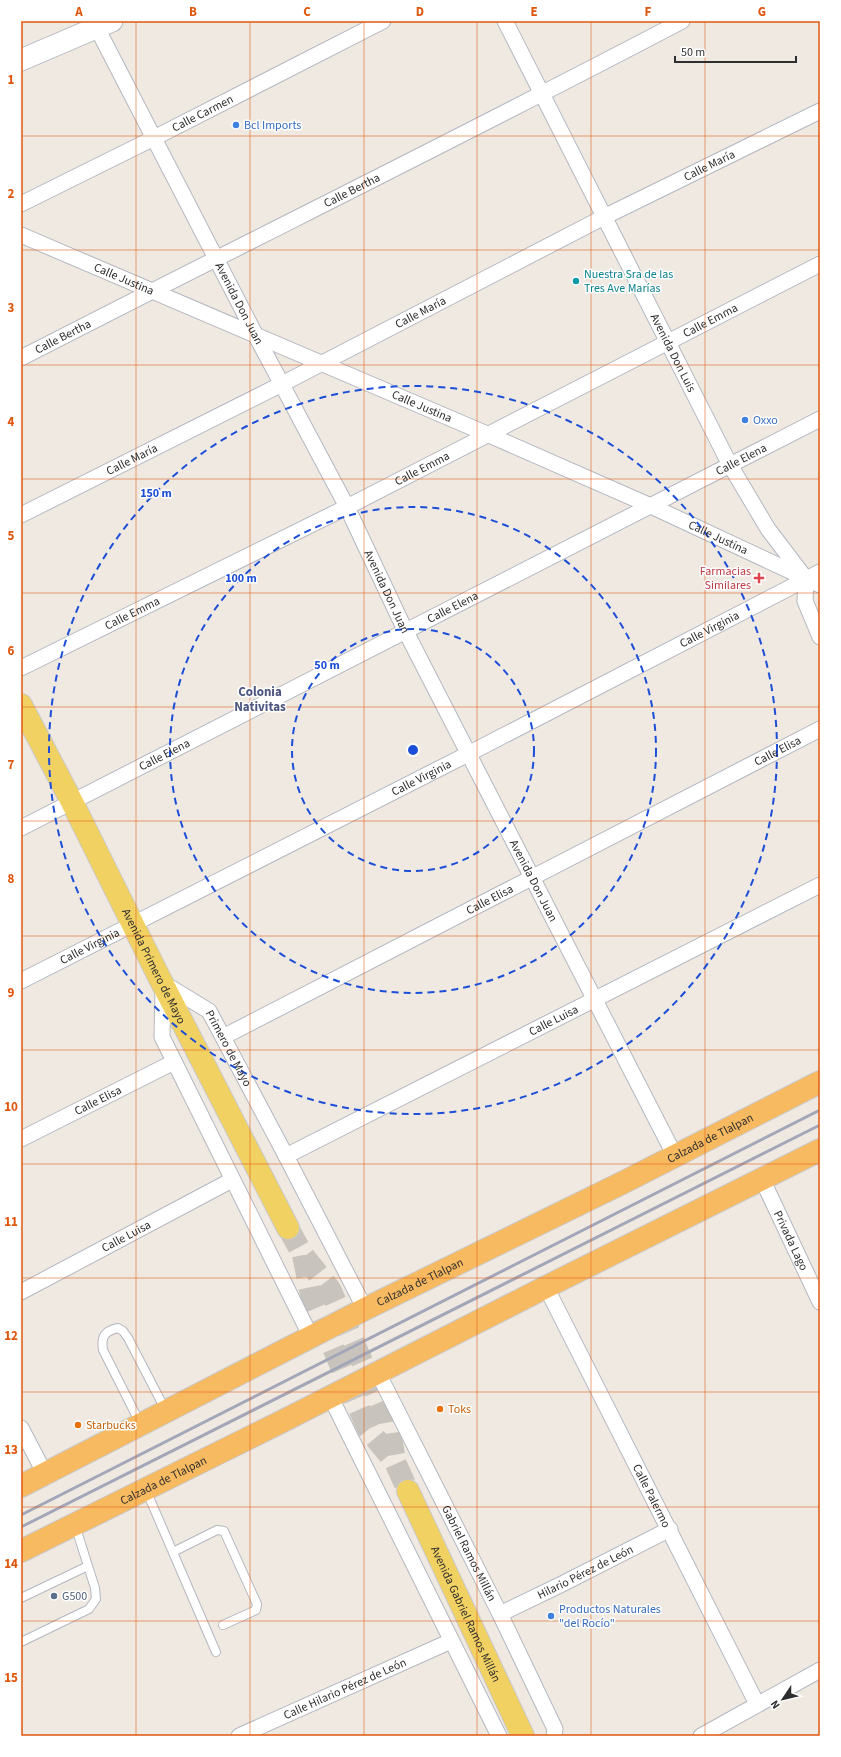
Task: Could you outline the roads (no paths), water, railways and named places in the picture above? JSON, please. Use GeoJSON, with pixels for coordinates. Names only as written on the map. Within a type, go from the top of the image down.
{"type":"FeatureCollection","features":[{"type":"Feature","properties":{"kind":"highway","name":"Calzada de Tlalpan"},"geometry":{"type":"LineString","coordinates":[[21,1486],[364,1309],[675,1156],[820,1082]]}},
{"type":"Feature","properties":{"kind":"highway","name":"Calzada de Tlalpan"},"geometry":{"type":"LineString","coordinates":[[21,1551],[281,1422],[546,1286],[820,1150]]}},
{"type":"Feature","properties":{"kind":"main road"},"geometry":{"type":"LineString","coordinates":[[21,60],[104,25]]}},
{"type":"Feature","properties":{"kind":"main road","name":"Avenida Primero de Mayo"},"geometry":{"type":"LineString","coordinates":[[21,705],[72,802],[288,1228]]}},
{"type":"Feature","properties":{"kind":"main road","name":"Avenida Gabriel Ramos Millán"},"geometry":{"type":"LineString","coordinates":[[408,1491],[523,1736]]}},
{"type":"Feature","properties":{"kind":"street","name":"Calle Carmen"},"geometry":{"type":"LineString","coordinates":[[21,204],[383,21]]}},
{"type":"Feature","properties":{"kind":"street","name":"Avenida Don Luis"},"geometry":{"type":"LineString","coordinates":[[505,21],[730,465],[768,528],[806,579]]}},
{"type":"Feature","properties":{"kind":"street","name":"Calle Bertha"},"geometry":{"type":"LineString","coordinates":[[21,358],[216,258],[543,94],[682,21]]}},
{"type":"Feature","properties":{"kind":"street","name":"Avenida Don Juan"},"geometry":{"type":"LineString","coordinates":[[104,25],[154,138],[255,334],[347,507],[405,630],[675,1156]]}},
{"type":"Feature","properties":{"kind":"street","name":"Calle María"},"geometry":{"type":"LineString","coordinates":[[21,515],[322,364],[604,216],[820,111]]}},
{"type":"Feature","properties":{"kind":"street","name":"Calle Justina"},"geometry":{"type":"LineString","coordinates":[[21,235],[487,434],[651,506],[820,585]]}},
{"type":"Feature","properties":{"kind":"street","name":"Calle Emma"},"geometry":{"type":"LineString","coordinates":[[21,668],[347,507],[820,264]]}},
{"type":"Feature","properties":{"kind":"street","name":"Calle Elena"},"geometry":{"type":"LineString","coordinates":[[21,828],[405,630],[820,419]]}},
{"type":"Feature","properties":{"kind":"street","name":"Calle Virginia"},"geometry":{"type":"LineString","coordinates":[[21,982],[468,754],[820,572]]}},
{"type":"Feature","properties":{"kind":"street"},"geometry":{"type":"LineString","coordinates":[[806,579],[805,601],[820,637]]}},
{"type":"Feature","properties":{"kind":"street","name":"Calle Elisa"},"geometry":{"type":"LineString","coordinates":[[223,1037],[820,729]]}},
{"type":"Feature","properties":{"kind":"street","name":"Calle Luisa"},"geometry":{"type":"LineString","coordinates":[[286,1156],[595,1001],[820,885]]}},
{"type":"Feature","properties":{"kind":"street"},"geometry":{"type":"LineString","coordinates":[[163,983],[162,1038],[311,1337]]}},
{"type":"Feature","properties":{"kind":"street","name":"Primero de Mayo"},"geometry":{"type":"LineString","coordinates":[[163,983],[209,1011],[286,1156],[364,1309]]}},
{"type":"Feature","properties":{"kind":"street","name":"Calle Elisa"},"geometry":{"type":"LineString","coordinates":[[21,1139],[174,1062]]}},
{"type":"Feature","properties":{"kind":"street","name":"Privada Lago"},"geometry":{"type":"LineString","coordinates":[[762,1179],[820,1302]]}},
{"type":"Feature","properties":{"kind":"street","name":"Calle Luisa"},"geometry":{"type":"LineString","coordinates":[[21,1292],[232,1180]]}},
{"type":"Feature","properties":{"kind":"street","name":"Calle Palermo"},"geometry":{"type":"LineString","coordinates":[[546,1286],[757,1704]]}},
{"type":"Feature","properties":{"kind":"street","name":"Gabriel Ramos Millán"},"geometry":{"type":"LineString","coordinates":[[378,1373],[500,1614],[555,1729],[554,1736]]}},
{"type":"Feature","properties":{"kind":"street"},"geometry":{"type":"LineString","coordinates":[[330,1396],[499,1736]]}},
{"type":"Feature","properties":{"kind":"street"},"geometry":{"type":"LineString","coordinates":[[21,1428],[45,1474]]}},
{"type":"Feature","properties":{"kind":"street","name":"Hilario Pérez de León"},"geometry":{"type":"LineString","coordinates":[[500,1614],[670,1529]]}},
{"type":"Feature","properties":{"kind":"street","name":"Calle Hilario Pérez de León"},"geometry":{"type":"LineString","coordinates":[[239,1736],[451,1641]]}},
{"type":"Feature","properties":{"kind":"street"},"geometry":{"type":"LineString","coordinates":[[701,1736],[820,1670]]}},
{"type":"Feature","properties":{"kind":"lane"},"geometry":{"type":"LineString","coordinates":[[140,1425],[103,1350],[102,1341],[104,1334],[110,1330],[118,1328],[123,1331],[128,1338],[166,1412]]}},
{"type":"Feature","properties":{"kind":"lane"},"geometry":{"type":"LineString","coordinates":[[145,1489],[216,1652]]}},
{"type":"Feature","properties":{"kind":"lane"},"geometry":{"type":"LineString","coordinates":[[21,1642],[89,1609],[94,1604],[96,1599],[95,1588],[75,1524]]}},
{"type":"Feature","properties":{"kind":"lane"},"geometry":{"type":"LineString","coordinates":[[173,1552],[217,1530],[224,1531],[257,1604],[256,1610],[223,1626]]}},
{"type":"Feature","properties":{"kind":"lane"},"geometry":{"type":"LineString","coordinates":[[21,1598],[88,1566]]}},
{"type":"Feature","properties":{"kind":"tunnel"},"geometry":{"type":"LineString","coordinates":[[288,1228],[303,1255],[330,1289],[388,1420],[395,1461]]}},
{"type":"Feature","properties":{"kind":"tunnel"},"geometry":{"type":"LineString","coordinates":[[303,1255],[312,1299],[368,1429],[395,1462],[408,1491]]}},
{"type":"Feature","properties":{"kind":"railway"},"geometry":{"type":"LineString","coordinates":[[21,1515],[820,1110]]}},
{"type":"Feature","properties":{"kind":"railway"},"geometry":{"type":"LineString","coordinates":[[21,1527],[820,1125]]}},
{"type":"Feature","properties":{"kind":"place","name":"Bcl Imports"},"geometry":{"type":"Point","coordinates":[236,125]}},
{"type":"Feature","properties":{"kind":"place","name":"Nuestra Sra de las Tres Ave Marías"},"geometry":{"type":"Point","coordinates":[576,281]}},
{"type":"Feature","properties":{"kind":"place","name":"Oxxo"},"geometry":{"type":"Point","coordinates":[745,420]}},
{"type":"Feature","properties":{"kind":"place","name":"Farmacias Similares"},"geometry":{"type":"Point","coordinates":[759,578]}},
{"type":"Feature","properties":{"kind":"place","name":"Toks"},"geometry":{"type":"Point","coordinates":[440,1409]}},
{"type":"Feature","properties":{"kind":"place","name":"Starbucks"},"geometry":{"type":"Point","coordinates":[78,1425]}},
{"type":"Feature","properties":{"kind":"place","name":"G500"},"geometry":{"type":"Point","coordinates":[54,1596]}},
{"type":"Feature","properties":{"kind":"place","name":"Productos Naturales \"del Rocío\""},"geometry":{"type":"Point","coordinates":[551,1616]}},
{"type":"Feature","properties":{"kind":"district","name":"Colonia Nativitas"},"geometry":{"type":"Point","coordinates":[260,700]}}]}
